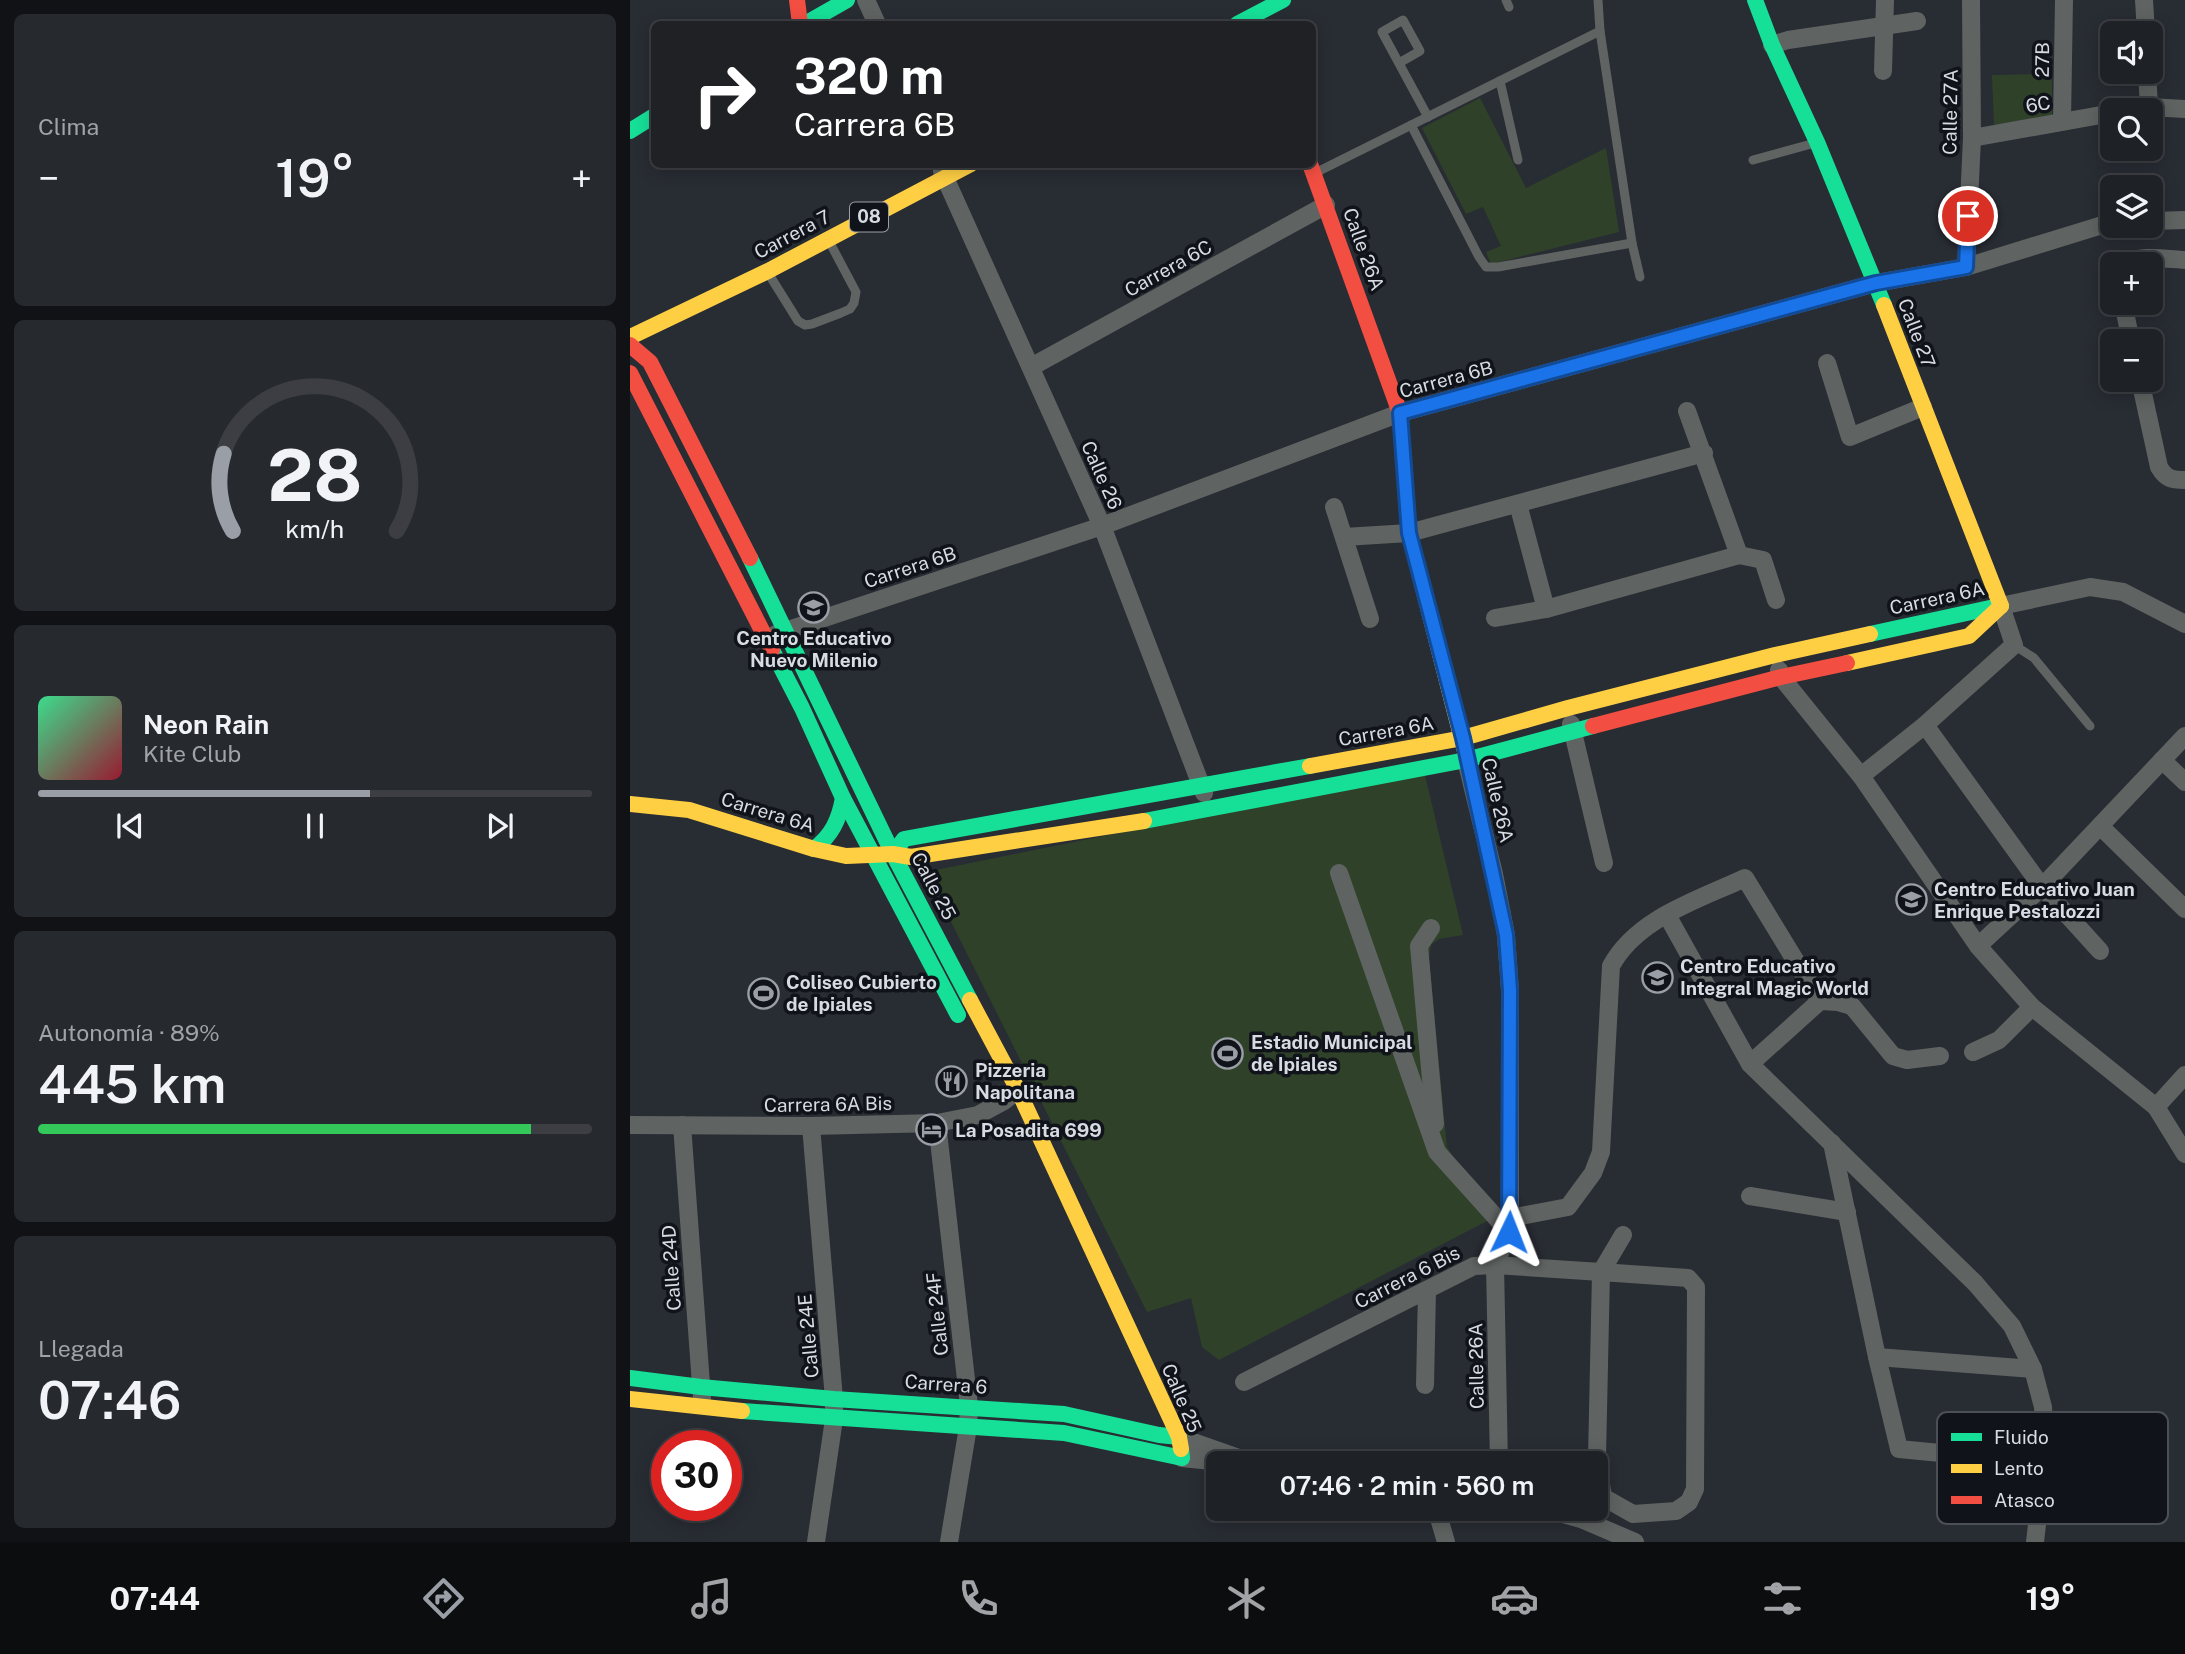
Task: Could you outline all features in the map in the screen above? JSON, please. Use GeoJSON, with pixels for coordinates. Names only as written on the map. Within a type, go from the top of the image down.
{"type":"FeatureCollection","features":[{"type":"Feature","properties":{"kind":"street"},"geometry":{"type":"LineString","coordinates":[[797,0],[800,21]]}},
{"type":"Feature","properties":{"kind":"street"},"geometry":{"type":"LineString","coordinates":[[810,21],[847,0]]}},
{"type":"Feature","properties":{"kind":"street"},"geometry":{"type":"LineString","coordinates":[[866,0],[876,21]]}},
{"type":"Feature","properties":{"kind":"street"},"geometry":{"type":"LineString","coordinates":[[1256,13],[1283,0]]}},
{"type":"Feature","properties":{"kind":"street","name":"Calle 27"},"geometry":{"type":"LineString","coordinates":[[1755,0],[1876,283],[2001,606]]}},
{"type":"Feature","properties":{"kind":"street"},"geometry":{"type":"LineString","coordinates":[[1883,71],[1885,0]]}},
{"type":"Feature","properties":{"kind":"street","name":"Calle 27A"},"geometry":{"type":"LineString","coordinates":[[1966,267],[1972,138],[1971,0]]}},
{"type":"Feature","properties":{"kind":"street","name":"27B"},"geometry":{"type":"LineString","coordinates":[[2062,121],[2064,0]]}},
{"type":"Feature","properties":{"kind":"street"},"geometry":{"type":"LineString","coordinates":[[2144,0],[2145,21]]}},
{"type":"Feature","properties":{"kind":"street"},"geometry":{"type":"LineString","coordinates":[[1772,44],[1917,21]]}},
{"type":"Feature","properties":{"kind":"street"},"geometry":{"type":"LineString","coordinates":[[2163,108],[2185,109]]}},
{"type":"Feature","properties":{"kind":"street","name":"6C"},"geometry":{"type":"LineString","coordinates":[[1972,138],[2100,115]]}},
{"type":"Feature","properties":{"kind":"street"},"geometry":{"type":"LineString","coordinates":[[630,131],[651,118]]}},
{"type":"Feature","properties":{"kind":"street","name":"Calle 26A"},"geometry":{"type":"LineString","coordinates":[[1312,169],[1400,413],[1409,533],[1463,738],[1506,935],[1510,990],[1509,1225],[1495,1265],[1499,1451]]}},
{"type":"Feature","properties":{"kind":"street","name":"Carrera 7"},"geometry":{"type":"LineString","coordinates":[[630,337],[768,271],[828,239],[942,171]]}},
{"type":"Feature","properties":{"kind":"street","name":"Calle 26"},"geometry":{"type":"LineString","coordinates":[[942,171],[1102,527],[1203,786],[1207,810]]}},
{"type":"Feature","properties":{"kind":"street","name":"Carrera 6C"},"geometry":{"type":"LineString","coordinates":[[1031,367],[1325,205]]}},
{"type":"Feature","properties":{"kind":"street"},"geometry":{"type":"LineString","coordinates":[[2163,221],[2185,220]]}},
{"type":"Feature","properties":{"kind":"street","name":"Carrera 6B"},"geometry":{"type":"LineString","coordinates":[[767,639],[786,630],[1102,527],[1400,413],[1876,283],[1966,267],[2100,226]]}},
{"type":"Feature","properties":{"kind":"street"},"geometry":{"type":"LineString","coordinates":[[2163,259],[2185,260]]}},
{"type":"Feature","properties":{"kind":"street","name":"Calle 25"},"geometry":{"type":"LineString","coordinates":[[630,345],[650,362],[786,630],[1007,1099],[1180,1437],[1182,1458]]}},
{"type":"Feature","properties":{"kind":"street"},"geometry":{"type":"LineString","coordinates":[[1827,363],[1850,438],[1923,407]]}},
{"type":"Feature","properties":{"kind":"street","name":"Calle 25"},"geometry":{"type":"LineString","coordinates":[[630,373],[802,708],[843,798],[965,1028]]}},
{"type":"Feature","properties":{"kind":"street"},"geometry":{"type":"LineString","coordinates":[[2143,392],[2159,467],[2163,475],[2170,480],[2185,480]]}},
{"type":"Feature","properties":{"kind":"street"},"geometry":{"type":"LineString","coordinates":[[1687,411],[1740,555]]}},
{"type":"Feature","properties":{"kind":"street"},"geometry":{"type":"LineString","coordinates":[[1344,537],[1409,533],[1704,453]]}},
{"type":"Feature","properties":{"kind":"street"},"geometry":{"type":"LineString","coordinates":[[1518,504],[1546,609]]}},
{"type":"Feature","properties":{"kind":"street"},"geometry":{"type":"LineString","coordinates":[[1334,507],[1370,619]]}},
{"type":"Feature","properties":{"kind":"street"},"geometry":{"type":"LineString","coordinates":[[1495,618],[1546,609],[1740,555],[1763,559],[1776,600]]}},
{"type":"Feature","properties":{"kind":"street"},"geometry":{"type":"LineString","coordinates":[[1861,776],[1925,725],[2014,646],[2001,606],[2090,587],[2123,592],[2185,624]]}},
{"type":"Feature","properties":{"kind":"street","name":"Carrera 6A"},"geometry":{"type":"LineString","coordinates":[[893,854],[904,839],[1463,738],[1775,655],[2001,606]]}},
{"type":"Feature","properties":{"kind":"street","name":"Carrera 6A"},"geometry":{"type":"LineString","coordinates":[[630,804],[689,810],[814,849],[846,856],[893,854],[911,857],[1207,810],[1466,760],[1781,677],[1969,636],[2001,606]]}},
{"type":"Feature","properties":{"kind":"street"},"geometry":{"type":"LineString","coordinates":[[1775,655],[1781,677],[1861,776],[1978,946],[2032,1007],[2155,1107],[2185,1154]]}},
{"type":"Feature","properties":{"kind":"street"},"geometry":{"type":"LineString","coordinates":[[1568,708],[1604,863]]}},
{"type":"Feature","properties":{"kind":"street"},"geometry":{"type":"LineString","coordinates":[[1925,725],[2042,887],[2100,951]]}},
{"type":"Feature","properties":{"kind":"street"},"geometry":{"type":"LineString","coordinates":[[1978,946],[2042,887],[2185,736]]}},
{"type":"Feature","properties":{"kind":"street"},"geometry":{"type":"LineString","coordinates":[[2162,761],[2185,782]]}},
{"type":"Feature","properties":{"kind":"street"},"geometry":{"type":"LineString","coordinates":[[814,849],[827,840],[836,828],[843,798]]}},
{"type":"Feature","properties":{"kind":"street"},"geometry":{"type":"LineString","coordinates":[[2100,826],[2185,909]]}},
{"type":"Feature","properties":{"kind":"street"},"geometry":{"type":"LineString","coordinates":[[1339,873],[1437,1152],[1509,1225],[1568,1207],[1593,1173],[1601,1152],[1611,966],[1619,951],[1634,935],[1667,915],[1745,878],[1820,1001]]}},
{"type":"Feature","properties":{"kind":"street"},"geometry":{"type":"LineString","coordinates":[[1667,915],[1750,1064],[1975,1283],[2012,1325],[2033,1369],[2043,1412]]}},
{"type":"Feature","properties":{"kind":"street"},"geometry":{"type":"LineString","coordinates":[[1431,928],[1419,946],[1437,1152]]}},
{"type":"Feature","properties":{"kind":"street"},"geometry":{"type":"LineString","coordinates":[[1750,1064],[1820,1001],[1852,1006],[1893,1056],[1907,1060],[1940,1056]]}},
{"type":"Feature","properties":{"kind":"street"},"geometry":{"type":"LineString","coordinates":[[1973,1052],[1999,1040],[2032,1007]]}},
{"type":"Feature","properties":{"kind":"street"},"geometry":{"type":"LineString","coordinates":[[2155,1107],[2185,1075]]}},
{"type":"Feature","properties":{"kind":"street","name":"Carrera 6A Bis"},"geometry":{"type":"LineString","coordinates":[[630,1125],[811,1126],[937,1123],[978,1115],[1007,1099]]}},
{"type":"Feature","properties":{"kind":"street","name":"Calle 24F"},"geometry":{"type":"LineString","coordinates":[[937,1123],[969,1406],[949,1542]]}},
{"type":"Feature","properties":{"kind":"street","name":"Calle 24D"},"geometry":{"type":"LineString","coordinates":[[682,1125],[703,1408]]}},
{"type":"Feature","properties":{"kind":"street","name":"Calle 24E"},"geometry":{"type":"LineString","coordinates":[[811,1126],[834,1398],[834,1419],[816,1542]]}},
{"type":"Feature","properties":{"kind":"street"},"geometry":{"type":"LineString","coordinates":[[1832,1143],[1899,1450],[1937,1453]]}},
{"type":"Feature","properties":{"kind":"street"},"geometry":{"type":"LineString","coordinates":[[1750,1196],[1847,1212]]}},
{"type":"Feature","properties":{"kind":"street"},"geometry":{"type":"LineString","coordinates":[[1601,1272],[1623,1235]]}},
{"type":"Feature","properties":{"kind":"street","name":"Carrera 6 Bis"},"geometry":{"type":"LineString","coordinates":[[1244,1382],[1474,1266],[1495,1265],[1601,1272],[1688,1278],[1696,1287],[1695,1489],[1689,1502],[1676,1511],[1633,1514],[1603,1497],[1597,1458],[1601,1272]]}},
{"type":"Feature","properties":{"kind":"street"},"geometry":{"type":"LineString","coordinates":[[1425,1385],[1427,1290]]}},
{"type":"Feature","properties":{"kind":"street"},"geometry":{"type":"LineString","coordinates":[[1877,1357],[2033,1369]]}},
{"type":"Feature","properties":{"kind":"street","name":"Carrera 6"},"geometry":{"type":"LineString","coordinates":[[630,1378],[834,1398],[1064,1414],[1156,1428],[1219,1451]]}},
{"type":"Feature","properties":{"kind":"street"},"geometry":{"type":"LineString","coordinates":[[630,1399],[834,1419],[1064,1433],[1157,1454],[1206,1460]]}},
{"type":"Feature","properties":{"kind":"street","name":"Calle 25"},"geometry":{"type":"LineString","coordinates":[[1156,1428],[1157,1454]]}},
{"type":"Feature","properties":{"kind":"street"},"geometry":{"type":"LineString","coordinates":[[1440,1521],[1446,1542]]}},
{"type":"Feature","properties":{"kind":"street"},"geometry":{"type":"LineString","coordinates":[[1584,1521],[1609,1535],[1635,1542]]}},
{"type":"Feature","properties":{"kind":"street"},"geometry":{"type":"LineString","coordinates":[[2035,1542],[2037,1524]]}},
{"type":"Feature","properties":{"kind":"lane"},"geometry":{"type":"LineString","coordinates":[[1598,0],[1600,31],[1632,243],[1640,277]]}},
{"type":"Feature","properties":{"kind":"lane"},"geometry":{"type":"LineString","coordinates":[[1399,63],[1420,51],[1404,20],[1382,32],[1428,117]]}},
{"type":"Feature","properties":{"kind":"lane"},"geometry":{"type":"LineString","coordinates":[[1316,167],[1428,117],[1600,31]]}},
{"type":"Feature","properties":{"kind":"lane"},"geometry":{"type":"LineString","coordinates":[[1500,80],[1518,160]]}},
{"type":"Feature","properties":{"kind":"lane"},"geometry":{"type":"LineString","coordinates":[[1411,125],[1486,267],[1632,243]]}},
{"type":"Feature","properties":{"kind":"lane"},"geometry":{"type":"LineString","coordinates":[[1754,160],[1817,142]]}},
{"type":"Feature","properties":{"kind":"lane"},"geometry":{"type":"LineString","coordinates":[[768,271],[798,321],[804,325],[850,309],[856,292],[828,239]]}},
{"type":"Feature","properties":{"kind":"lane"},"geometry":{"type":"LineString","coordinates":[[2014,646],[2035,658],[2090,726]]}},
{"type":"Feature","properties":{"kind":"green space"},"geometry":{"type":"Polygon","coordinates":[[[2052,74],[2052,116],[1994,125],[1992,75],[2052,74]]]}},
{"type":"Feature","properties":{"kind":"green space"},"geometry":{"type":"Polygon","coordinates":[[[1480,98],[1526,188],[1606,148],[1619,232],[1491,264],[1486,252],[1501,246],[1483,207],[1466,214],[1422,128],[1480,98]]]}},
{"type":"Feature","properties":{"kind":"green space","name":"Estadio Municipal de Ipiales"},"geometry":{"type":"Polygon","coordinates":[[[1424,771],[1463,935],[1439,939],[1431,945],[1429,959],[1447,1147],[1493,1218],[1219,1360],[1202,1347],[1191,1298],[1147,1312],[926,872],[1424,771]]]}},
{"type":"Feature","properties":{"kind":"traffic: fast"},"geometry":{"type":"LineString","coordinates":[[810,21],[847,0]]}},
{"type":"Feature","properties":{"kind":"traffic: fast"},"geometry":{"type":"LineString","coordinates":[[1243,21],[1283,0]]}},
{"type":"Feature","properties":{"kind":"traffic: fast"},"geometry":{"type":"LineString","coordinates":[[1755,0],[1884,305]]}},
{"type":"Feature","properties":{"kind":"traffic: fast"},"geometry":{"type":"LineString","coordinates":[[630,131],[651,118]]}},
{"type":"Feature","properties":{"kind":"traffic: fast"},"geometry":{"type":"LineString","coordinates":[[750,558],[893,854],[970,1000]]}},
{"type":"Feature","properties":{"kind":"traffic: fast"},"geometry":{"type":"LineString","coordinates":[[1870,634],[1999,606]]}},
{"type":"Feature","properties":{"kind":"traffic: fast"},"geometry":{"type":"LineString","coordinates":[[772,650],[843,798],[958,1015]]}},
{"type":"Feature","properties":{"kind":"traffic: fast"},"geometry":{"type":"LineString","coordinates":[[1144,821],[1466,760],[1593,726]]}},
{"type":"Feature","properties":{"kind":"traffic: fast"},"geometry":{"type":"LineString","coordinates":[[893,854],[904,839],[1310,766]]}},
{"type":"Feature","properties":{"kind":"traffic: fast"},"geometry":{"type":"LineString","coordinates":[[814,849],[834,827],[843,798]]}},
{"type":"Feature","properties":{"kind":"traffic: fast"},"geometry":{"type":"LineString","coordinates":[[630,1378],[834,1399],[1064,1414],[1179,1437]]}},
{"type":"Feature","properties":{"kind":"traffic: fast"},"geometry":{"type":"LineString","coordinates":[[742,1411],[1064,1433],[1182,1458],[1181,1449]]}},
{"type":"Feature","properties":{"kind":"traffic: slow"},"geometry":{"type":"LineString","coordinates":[[630,337],[768,271],[963,168]]}},
{"type":"Feature","properties":{"kind":"traffic: slow"},"geometry":{"type":"LineString","coordinates":[[1884,305],[2001,606]]}},
{"type":"Feature","properties":{"kind":"traffic: slow"},"geometry":{"type":"LineString","coordinates":[[1413,549],[1466,755]]}},
{"type":"Feature","properties":{"kind":"traffic: slow"},"geometry":{"type":"LineString","coordinates":[[1847,663],[1969,636],[2001,606]]}},
{"type":"Feature","properties":{"kind":"traffic: slow"},"geometry":{"type":"LineString","coordinates":[[1310,766],[1463,738],[1775,655],[1870,634]]}},
{"type":"Feature","properties":{"kind":"traffic: slow"},"geometry":{"type":"LineString","coordinates":[[630,804],[689,810],[814,849],[846,856],[893,854],[911,857],[1144,821]]}},
{"type":"Feature","properties":{"kind":"traffic: slow"},"geometry":{"type":"LineString","coordinates":[[970,1000],[1018,1090],[1179,1437],[1181,1449]]}},
{"type":"Feature","properties":{"kind":"traffic: slow"},"geometry":{"type":"LineString","coordinates":[[630,1399],[742,1411]]}},
{"type":"Feature","properties":{"kind":"traffic: jam"},"geometry":{"type":"LineString","coordinates":[[797,0],[800,21]]}},
{"type":"Feature","properties":{"kind":"traffic: jam"},"geometry":{"type":"LineString","coordinates":[[1311,168],[1400,413],[1409,533],[1413,549]]}},
{"type":"Feature","properties":{"kind":"traffic: jam"},"geometry":{"type":"LineString","coordinates":[[630,345],[650,362],[750,558]]}},
{"type":"Feature","properties":{"kind":"traffic: jam"},"geometry":{"type":"LineString","coordinates":[[630,373],[772,650]]}},
{"type":"Feature","properties":{"kind":"traffic: jam"},"geometry":{"type":"LineString","coordinates":[[1593,726],[1781,677],[1847,663]]}},
{"type":"Feature","properties":{"kind":"place","name":"Centro Educativo Nuevo Milenio"},"geometry":{"type":"Point","coordinates":[814,607]}},
{"type":"Feature","properties":{"kind":"place","name":"Centro Educativo Juan Enrique Pestalozzi"},"geometry":{"type":"Point","coordinates":[1911,900]}},
{"type":"Feature","properties":{"kind":"place","name":"Centro Educativo Integral Magic World"},"geometry":{"type":"Point","coordinates":[1657,977]}},
{"type":"Feature","properties":{"kind":"place","name":"Coliseo Cubierto de Ipiales"},"geometry":{"type":"Point","coordinates":[763,993]}},
{"type":"Feature","properties":{"kind":"place","name":"Estadio Municipal de Ipiales"},"geometry":{"type":"Point","coordinates":[1228,1053]}},
{"type":"Feature","properties":{"kind":"place","name":"Pizzeria Napolitana"},"geometry":{"type":"Point","coordinates":[952,1081]}},
{"type":"Feature","properties":{"kind":"place","name":"La Posadita 699"},"geometry":{"type":"Point","coordinates":[932,1130]}},
{"type":"Feature","properties":{"kind":"route"},"geometry":{"type":"LineString","coordinates":[[1509,1232],[1510,990],[1506,935],[1463,738],[1409,533],[1400,413],[1876,283],[1966,267],[1968,216]]}}]}
